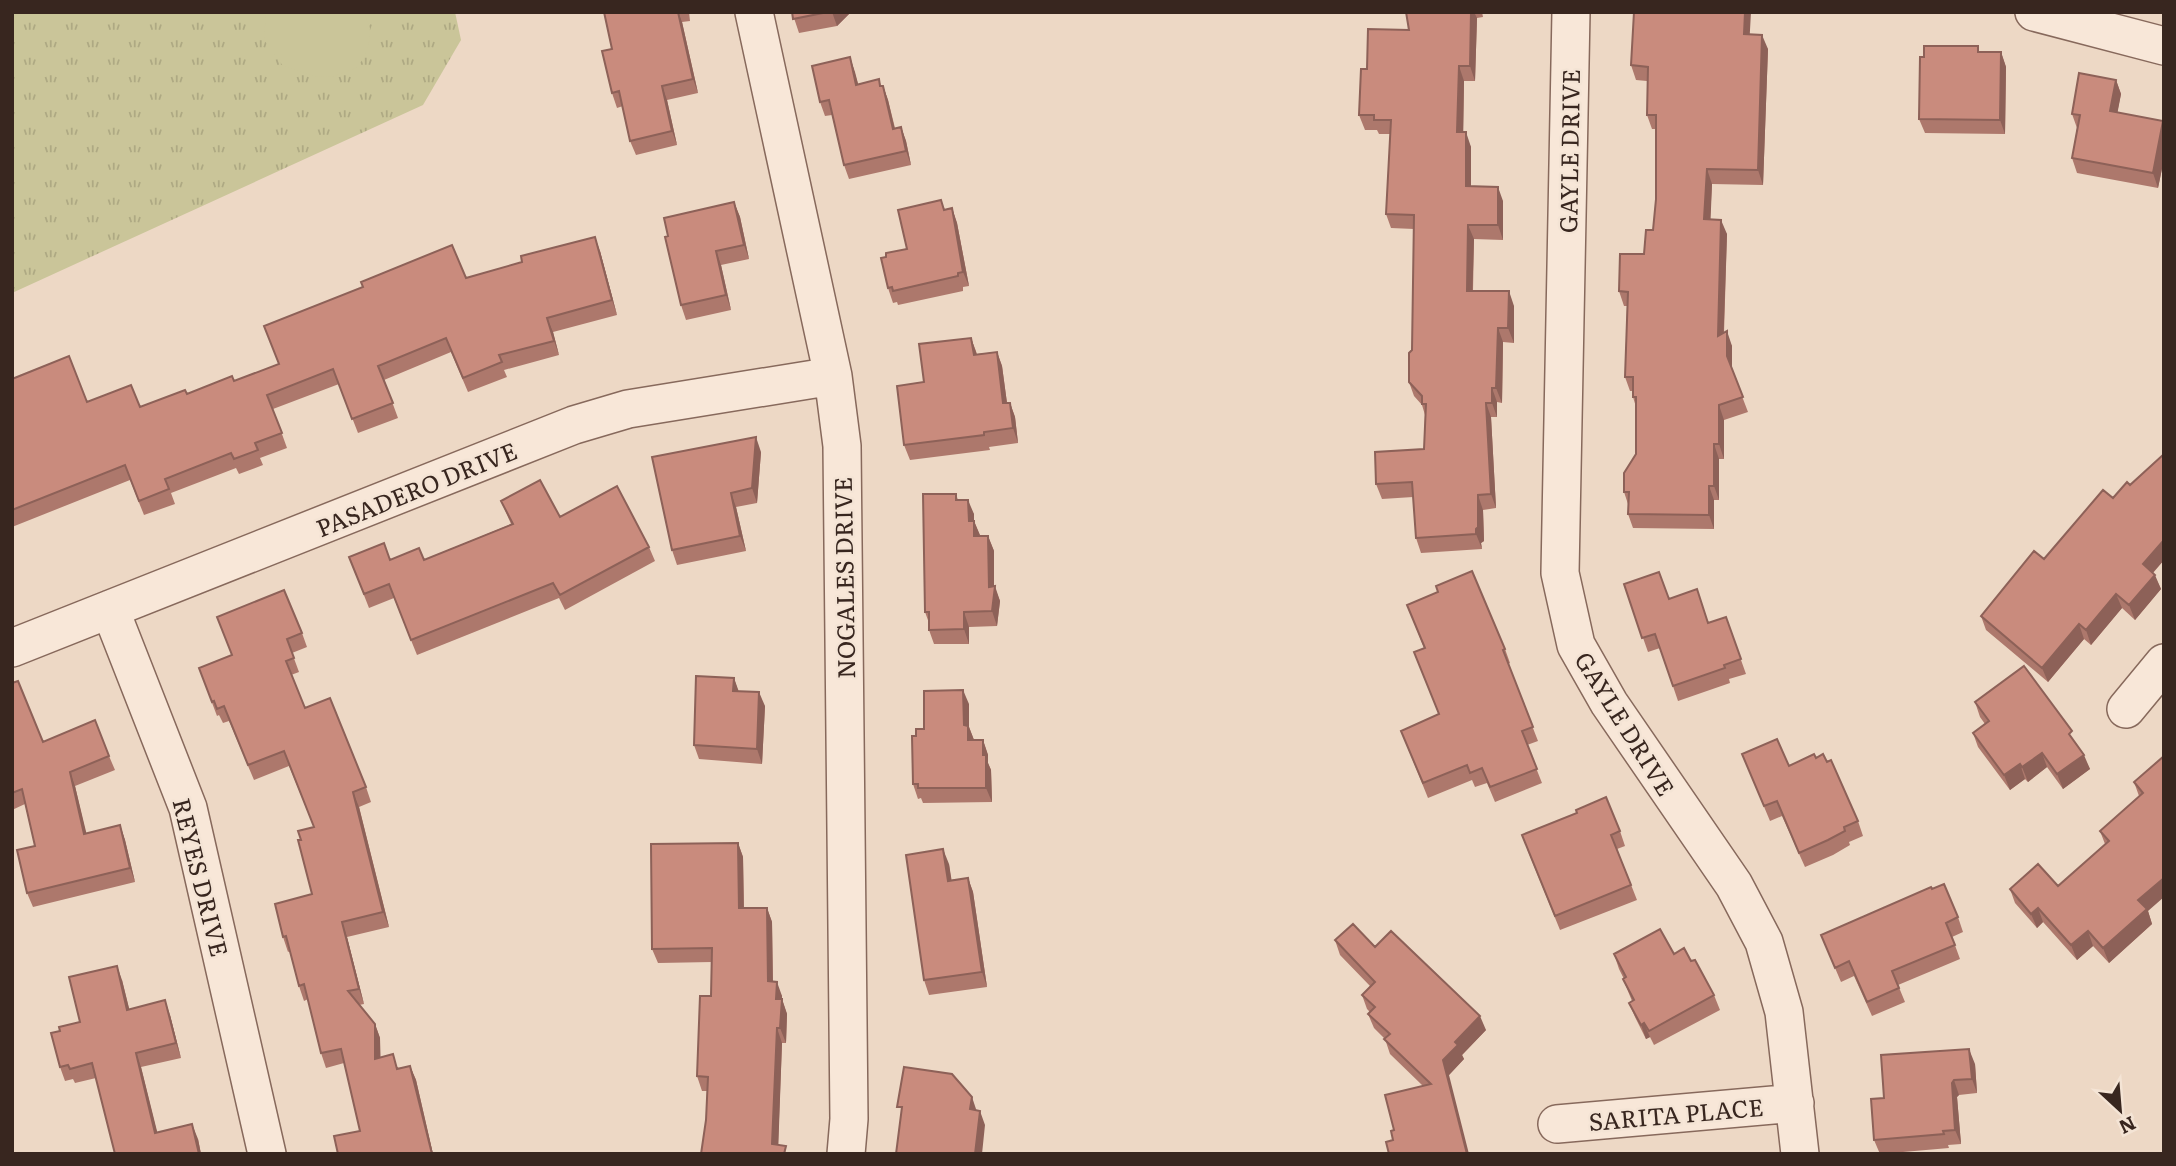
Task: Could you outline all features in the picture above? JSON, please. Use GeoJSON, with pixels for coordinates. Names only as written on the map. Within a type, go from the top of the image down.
{"type":"FeatureCollection","features":[{"type":"Feature","properties":{"kind":"street","name":"NOGALES DRIVE"},"geometry":{"type":"LineString","coordinates":[[754,12],[833,376],[842,446],[849,1119],[846,1154]]}},
{"type":"Feature","properties":{"kind":"street","name":"GAYLE DRIVE"},"geometry":{"type":"LineString","coordinates":[[1571,12],[1560,573],[1576,645],[1609,703],[1734,885],[1765,942],[1784,1012],[1800,1154]]}},
{"type":"Feature","properties":{"kind":"street"},"geometry":{"type":"LineString","coordinates":[[2034,12],[2164,46]]}},
{"type":"Feature","properties":{"kind":"street","name":"PASADERO DRIVE"},"geometry":{"type":"LineString","coordinates":[[12,648],[574,425],[628,409],[833,376]]}},
{"type":"Feature","properties":{"kind":"street","name":"REYES DRIVE"},"geometry":{"type":"LineString","coordinates":[[110,609],[188,808],[267,1154]]}},
{"type":"Feature","properties":{"kind":"street"},"geometry":{"type":"LineString","coordinates":[[2126,709],[2164,663]]}},
{"type":"Feature","properties":{"kind":"street","name":"SARITA PLACE"},"geometry":{"type":"LineString","coordinates":[[1557,1124],[1795,1102]]}},
{"type":"Feature","properties":{"kind":"green space"},"geometry":{"type":"Polygon","coordinates":[[[12,12],[455,12],[461,40],[423,105],[12,293],[12,12]]]}},
{"type":"Feature","properties":{"kind":"green space"},"geometry":{"type":"Polygon","coordinates":[[[266,12],[364,12],[370,28],[364,58],[356,68],[334,76],[316,77],[283,66],[264,40],[266,12]]]}},
{"type":"Feature","properties":{"kind":"building"},"geometry":{"type":"Polygon","coordinates":[[[604,12],[678,12],[693,79],[662,86],[672,131],[630,141],[619,91],[612,93],[602,51],[612,49],[604,12]]]}},
{"type":"Feature","properties":{"kind":"building"},"geometry":{"type":"Polygon","coordinates":[[[792,12],[828,12],[793,19],[792,12]]]}},
{"type":"Feature","properties":{"kind":"building"},"geometry":{"type":"Polygon","coordinates":[[[1406,12],[1471,12],[1470,66],[1459,66],[1457,132],[1466,132],[1466,186],[1498,187],[1498,225],[1468,225],[1467,291],[1509,291],[1508,328],[1498,328],[1496,388],[1492,388],[1492,403],[1486,403],[1491,494],[1478,495],[1476,534],[1416,538],[1412,482],[1376,484],[1375,452],[1424,449],[1426,404],[1422,404],[1422,396],[1409,382],[1414,215],[1386,214],[1391,120],[1374,120],[1374,115],[1359,115],[1361,69],[1367,69],[1368,29],[1409,30],[1406,12]]]}},
{"type":"Feature","properties":{"kind":"building"},"geometry":{"type":"Polygon","coordinates":[[[1634,12],[1745,12],[1744,34],[1762,35],[1758,170],[1707,169],[1704,219],[1721,220],[1718,336],[1727,331],[1727,356],[1743,397],[1719,405],[1719,444],[1714,444],[1714,486],[1709,486],[1709,515],[1628,514],[1629,492],[1624,492],[1624,473],[1636,454],[1636,397],[1633,397],[1633,377],[1625,377],[1628,292],[1619,291],[1620,254],[1644,254],[1646,230],[1653,230],[1656,199],[1656,115],[1647,115],[1648,67],[1631,65],[1634,12]]]}},
{"type":"Feature","properties":{"kind":"building"},"geometry":{"type":"Polygon","coordinates":[[[1924,46],[1978,46],[1978,52],[2001,52],[2000,120],[1919,119],[1920,57],[1924,57],[1924,46]]]}},
{"type":"Feature","properties":{"kind":"building"},"geometry":{"type":"Polygon","coordinates":[[[850,57],[856,85],[879,79],[893,129],[901,127],[906,151],[844,165],[829,100],[820,102],[812,66],[850,57]]]}},
{"type":"Feature","properties":{"kind":"building"},"geometry":{"type":"Polygon","coordinates":[[[2079,73],[2116,80],[2110,111],[2163,121],[2153,173],[2072,158],[2080,115],[2072,114],[2079,73]]]}},
{"type":"Feature","properties":{"kind":"building"},"geometry":{"type":"Polygon","coordinates":[[[941,200],[944,210],[952,208],[963,272],[958,273],[958,276],[893,291],[892,287],[888,288],[881,258],[886,257],[886,253],[907,249],[898,210],[941,200]]]}},
{"type":"Feature","properties":{"kind":"building"},"geometry":{"type":"Polygon","coordinates":[[[734,202],[744,245],[716,251],[726,295],[681,305],[665,237],[668,236],[664,218],[734,202]]]}},
{"type":"Feature","properties":{"kind":"building"},"geometry":{"type":"Polygon","coordinates":[[[595,237],[612,300],[547,318],[554,341],[499,355],[502,362],[463,378],[446,338],[378,366],[393,403],[352,419],[333,369],[267,395],[282,433],[255,443],[258,450],[234,459],[231,453],[165,479],[169,489],[139,501],[125,465],[12,510],[12,379],[69,356],[87,402],[131,385],[140,407],[185,390],[187,394],[232,376],[234,381],[279,364],[264,326],[363,287],[361,282],[452,245],[466,278],[522,262],[521,256],[595,237]]]}},
{"type":"Feature","properties":{"kind":"building"},"geometry":{"type":"Polygon","coordinates":[[[971,338],[974,355],[997,352],[1003,403],[1010,403],[1013,428],[984,432],[984,435],[904,445],[897,386],[924,382],[919,344],[971,338]]]}},
{"type":"Feature","properties":{"kind":"building"},"geometry":{"type":"Polygon","coordinates":[[[756,437],[752,488],[731,493],[740,536],[672,550],[652,457],[756,437]]]}},
{"type":"Feature","properties":{"kind":"building"},"geometry":{"type":"Polygon","coordinates":[[[2164,454],[2164,540],[2143,564],[2155,575],[2129,605],[2116,594],[2086,630],[2079,624],[2042,668],[1981,616],[2034,551],[2044,559],[2103,490],[2113,498],[2127,482],[2130,485],[2164,454]]]}},
{"type":"Feature","properties":{"kind":"building"},"geometry":{"type":"Polygon","coordinates":[[[540,480],[560,517],[617,486],[649,547],[560,595],[553,583],[411,640],[389,584],[364,594],[349,557],[384,543],[390,560],[419,548],[424,560],[513,524],[501,501],[540,480]]]}},
{"type":"Feature","properties":{"kind":"building"},"geometry":{"type":"Polygon","coordinates":[[[923,494],[956,494],[956,500],[968,500],[969,521],[974,521],[974,536],[988,536],[989,587],[995,586],[992,611],[964,612],[964,629],[929,630],[929,612],[925,612],[923,494]]]}},
{"type":"Feature","properties":{"kind":"building"},"geometry":{"type":"Polygon","coordinates":[[[1472,571],[1505,649],[1503,650],[1533,727],[1522,731],[1537,769],[1490,787],[1482,768],[1470,773],[1467,765],[1423,783],[1401,731],[1439,714],[1414,652],[1425,648],[1407,605],[1438,592],[1436,586],[1472,571]]]}},
{"type":"Feature","properties":{"kind":"building"},"geometry":{"type":"Polygon","coordinates":[[[1659,572],[1669,599],[1697,589],[1708,623],[1726,617],[1741,659],[1724,665],[1725,668],[1673,686],[1655,634],[1642,638],[1624,584],[1659,572]]]}},
{"type":"Feature","properties":{"kind":"building"},"geometry":{"type":"Polygon","coordinates":[[[284,590],[302,633],[287,639],[294,658],[286,661],[305,708],[330,698],[366,787],[353,792],[383,912],[342,922],[359,989],[348,991],[375,1024],[375,1059],[393,1054],[397,1069],[410,1066],[432,1154],[338,1154],[334,1136],[360,1131],[341,1049],[321,1053],[304,984],[299,986],[275,904],[312,894],[298,831],[314,827],[284,751],[248,765],[224,706],[217,709],[214,701],[212,702],[199,668],[232,655],[217,617],[284,590]]]}},
{"type":"Feature","properties":{"kind":"building"},"geometry":{"type":"Polygon","coordinates":[[[2024,666],[2072,731],[2069,734],[2084,755],[2057,774],[2042,753],[2004,775],[1973,733],[1989,721],[1975,702],[2024,666]]]}},
{"type":"Feature","properties":{"kind":"building"},"geometry":{"type":"Polygon","coordinates":[[[696,676],[734,678],[733,691],[759,692],[757,749],[694,745],[696,676]]]}},
{"type":"Feature","properties":{"kind":"building"},"geometry":{"type":"Polygon","coordinates":[[[18,681],[43,742],[95,720],[109,756],[70,772],[84,834],[120,825],[130,868],[27,893],[17,850],[35,846],[22,789],[12,793],[12,683],[18,681]]]}},
{"type":"Feature","properties":{"kind":"building"},"geometry":{"type":"Polygon","coordinates":[[[963,690],[964,725],[968,726],[968,740],[983,740],[986,788],[918,788],[918,784],[913,784],[912,736],[916,736],[916,729],[924,729],[924,691],[963,690]]]}},
{"type":"Feature","properties":{"kind":"building"},"geometry":{"type":"Polygon","coordinates":[[[1777,739],[1789,766],[1814,754],[1816,758],[1823,754],[1827,762],[1831,760],[1858,821],[1844,827],[1845,831],[1799,853],[1777,801],[1764,806],[1742,754],[1777,739]]]}},
{"type":"Feature","properties":{"kind":"building"},"geometry":{"type":"Polygon","coordinates":[[[2164,756],[2164,878],[2138,900],[2147,909],[2103,948],[2088,931],[2071,945],[2038,908],[2031,914],[2010,889],[2038,864],[2058,886],[2109,841],[2100,831],[2143,793],[2134,782],[2164,756]]]}},
{"type":"Feature","properties":{"kind":"building"},"geometry":{"type":"Polygon","coordinates":[[[1606,797],[1620,831],[1611,835],[1631,885],[1555,916],[1522,835],[1577,813],[1576,810],[1606,797]]]}},
{"type":"Feature","properties":{"kind":"building"},"geometry":{"type":"Polygon","coordinates":[[[738,843],[739,908],[767,908],[768,981],[777,982],[776,999],[782,999],[780,1028],[777,1028],[772,1144],[786,1146],[784,1154],[701,1154],[708,1077],[697,1076],[700,996],[711,996],[712,948],[652,949],[651,844],[738,843]]]}},
{"type":"Feature","properties":{"kind":"building"},"geometry":{"type":"Polygon","coordinates":[[[943,849],[948,881],[968,878],[982,972],[924,980],[906,855],[943,849]]]}},
{"type":"Feature","properties":{"kind":"building"},"geometry":{"type":"Polygon","coordinates":[[[1944,884],[1958,917],[1946,923],[1955,945],[1892,971],[1899,988],[1867,1002],[1849,961],[1835,968],[1821,935],[1931,887],[1932,889],[1944,884]]]}},
{"type":"Feature","properties":{"kind":"building"},"geometry":{"type":"Polygon","coordinates":[[[1353,924],[1375,947],[1391,931],[1480,1016],[1455,1042],[1458,1045],[1443,1060],[1467,1154],[1389,1154],[1386,1142],[1393,1140],[1391,1131],[1394,1130],[1385,1095],[1431,1084],[1384,1039],[1390,1034],[1368,1014],[1375,1007],[1362,995],[1375,982],[1335,940],[1353,924]]]}},
{"type":"Feature","properties":{"kind":"building"},"geometry":{"type":"Polygon","coordinates":[[[1660,929],[1674,954],[1684,948],[1691,961],[1695,960],[1714,995],[1649,1031],[1644,1023],[1641,1025],[1629,1003],[1634,1000],[1614,954],[1660,929]]]}},
{"type":"Feature","properties":{"kind":"building"},"geometry":{"type":"Polygon","coordinates":[[[117,966],[127,1010],[165,1000],[176,1043],[136,1053],[155,1133],[192,1124],[199,1154],[115,1154],[92,1063],[70,1069],[68,1065],[60,1067],[51,1033],[60,1031],[59,1027],[80,1022],[69,977],[117,966]]]}},
{"type":"Feature","properties":{"kind":"building"},"geometry":{"type":"Polygon","coordinates":[[[1969,1049],[1972,1079],[1954,1080],[1952,1083],[1955,1130],[1943,1131],[1944,1134],[1874,1140],[1871,1099],[1884,1098],[1881,1055],[1969,1049]]]}},
{"type":"Feature","properties":{"kind":"building"},"geometry":{"type":"Polygon","coordinates":[[[904,1067],[952,1074],[972,1097],[970,1109],[980,1111],[975,1154],[896,1154],[902,1107],[897,1107],[904,1067]]]}}]}
